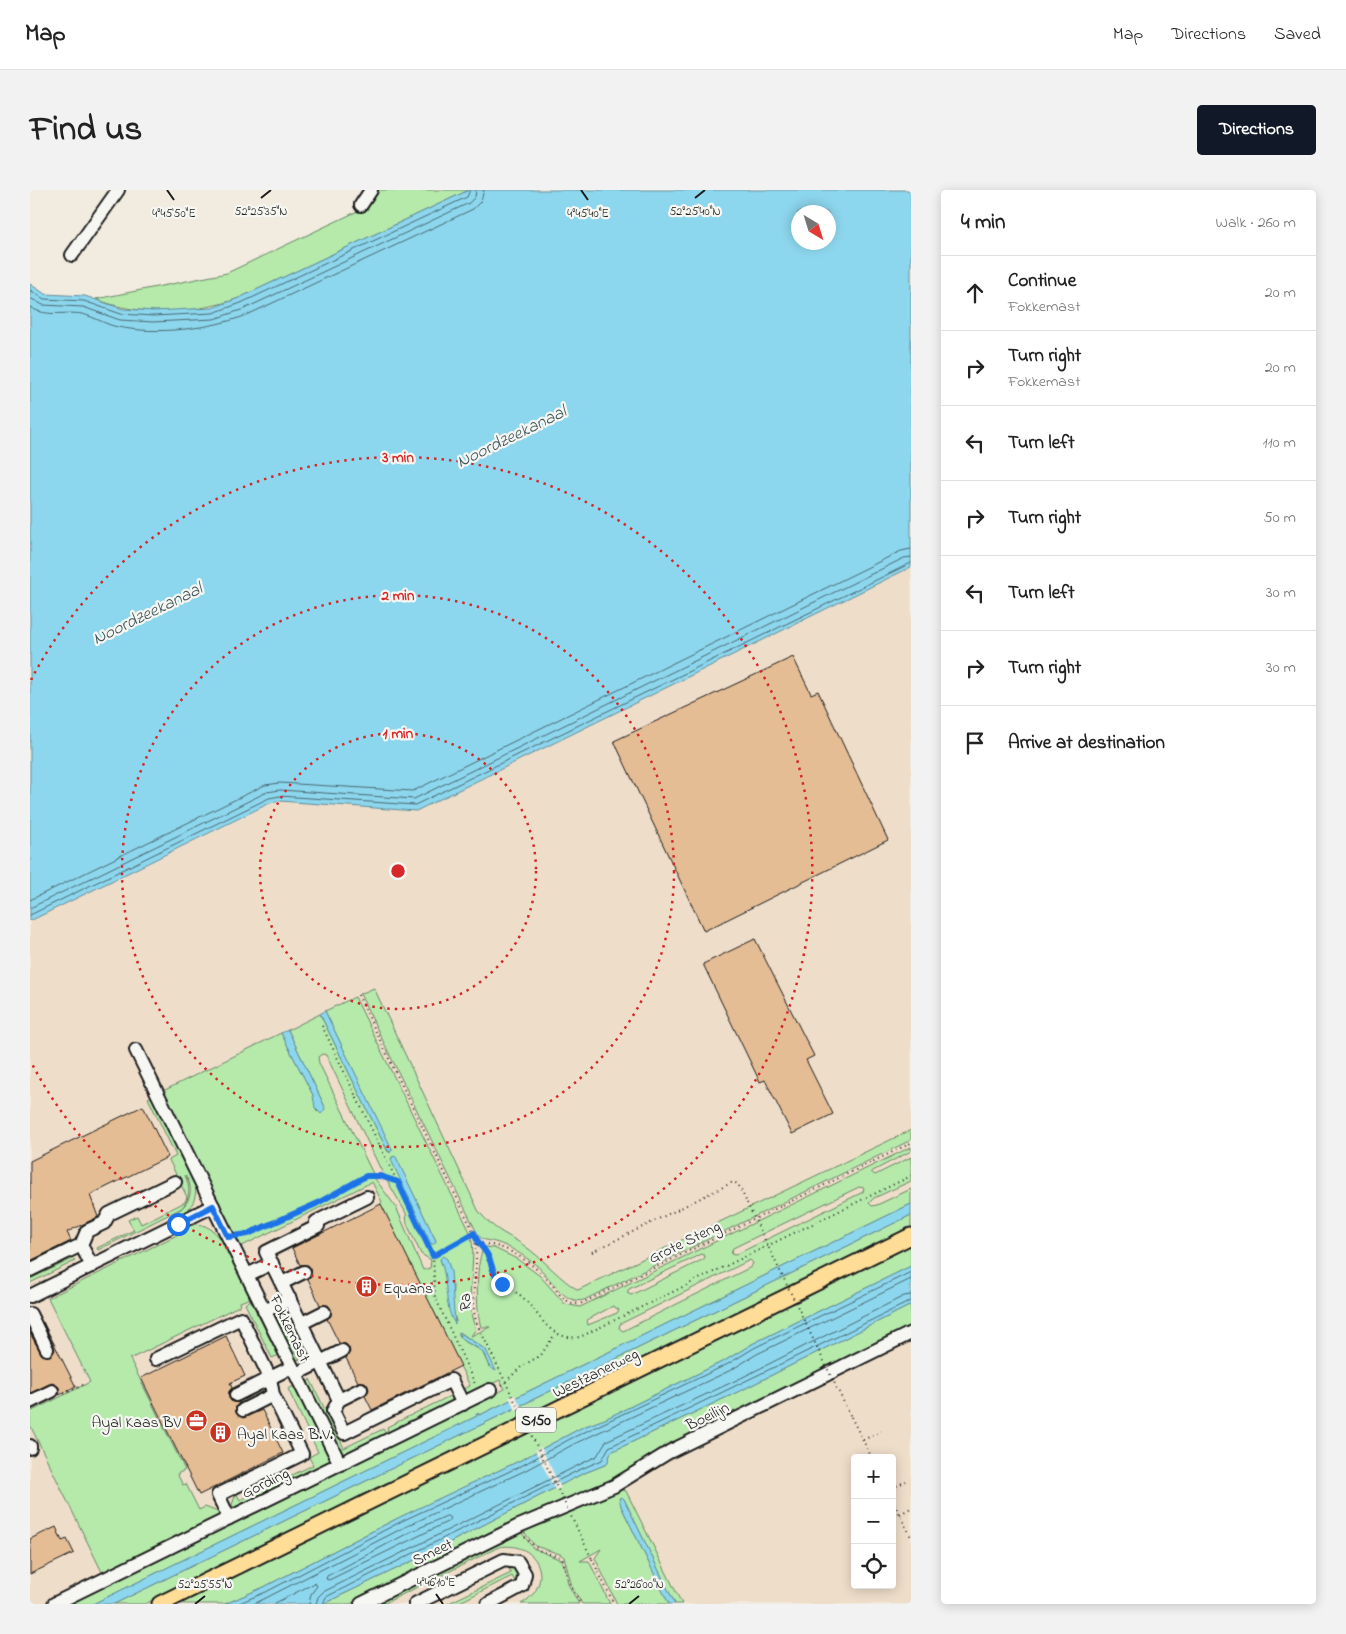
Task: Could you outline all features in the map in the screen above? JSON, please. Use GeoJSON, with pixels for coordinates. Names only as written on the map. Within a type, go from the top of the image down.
{"type":"FeatureCollection","features":[{"type":"Feature","properties":{"kind":"main road","name":"Westzanerweg"},"geometry":{"type":"LineString","coordinates":[[160,1604],[911,1236]]}},
{"type":"Feature","properties":{"kind":"street"},"geometry":{"type":"LineString","coordinates":[[72,255],[118,190]]}},
{"type":"Feature","properties":{"kind":"street"},"geometry":{"type":"LineString","coordinates":[[361,205],[371,190]]}},
{"type":"Feature","properties":{"kind":"street","name":"Fokkemast"},"geometry":{"type":"LineString","coordinates":[[136,1050],[340,1464]]}},
{"type":"Feature","properties":{"kind":"street"},"geometry":{"type":"LineString","coordinates":[[30,1270],[81,1245],[87,1231],[104,1223],[109,1214],[175,1182]]}},
{"type":"Feature","properties":{"kind":"street"},"geometry":{"type":"LineString","coordinates":[[340,1400],[266,1252],[318,1226],[316,1222],[368,1197]]}},
{"type":"Feature","properties":{"kind":"street"},"geometry":{"type":"LineString","coordinates":[[30,1296],[213,1206]]}},
{"type":"Feature","properties":{"kind":"street"},"geometry":{"type":"LineString","coordinates":[[81,1245],[92,1266]]}},
{"type":"Feature","properties":{"kind":"street"},"geometry":{"type":"LineString","coordinates":[[247,1275],[272,1263]]}},
{"type":"Feature","properties":{"kind":"street"},"geometry":{"type":"LineString","coordinates":[[282,1283],[304,1272]]}},
{"type":"Feature","properties":{"kind":"street"},"geometry":{"type":"LineString","coordinates":[[264,1311],[290,1299]]}},
{"type":"Feature","properties":{"kind":"street"},"geometry":{"type":"LineString","coordinates":[[302,1323],[324,1312]]}},
{"type":"Feature","properties":{"kind":"street"},"geometry":{"type":"LineString","coordinates":[[30,1314],[47,1349]]}},
{"type":"Feature","properties":{"kind":"street"},"geometry":{"type":"LineString","coordinates":[[156,1359],[241,1318],[270,1378],[274,1395],[302,1454],[218,1495],[229,1518]]}},
{"type":"Feature","properties":{"kind":"street","name":"Boeilijn"},"geometry":{"type":"LineString","coordinates":[[519,1526],[614,1486],[656,1459],[911,1333]]}},
{"type":"Feature","properties":{"kind":"street"},"geometry":{"type":"LineString","coordinates":[[236,1395],[270,1378],[321,1362],[342,1351]]}},
{"type":"Feature","properties":{"kind":"street"},"geometry":{"type":"LineString","coordinates":[[361,1389],[340,1400],[333,1411],[344,1432],[451,1380],[463,1404]]}},
{"type":"Feature","properties":{"kind":"street"},"geometry":{"type":"LineString","coordinates":[[30,1402],[52,1391]]}},
{"type":"Feature","properties":{"kind":"street","name":"Gording"},"geometry":{"type":"LineString","coordinates":[[54,1604],[484,1393]]}},
{"type":"Feature","properties":{"kind":"street"},"geometry":{"type":"LineString","coordinates":[[243,1410],[274,1395]]}},
{"type":"Feature","properties":{"kind":"street","name":"Smeet"},"geometry":{"type":"LineString","coordinates":[[360,1604],[519,1526]]}},
{"type":"Feature","properties":{"kind":"street"},"geometry":{"type":"LineString","coordinates":[[414,1604],[504,1560],[518,1562],[525,1574],[522,1586],[488,1604]]}},
{"type":"Feature","properties":{"kind":"path","name":"Ra"},"geometry":{"type":"LineString","coordinates":[[358,995],[474,1233],[476,1244],[475,1313],[479,1328],[614,1604]]}},
{"type":"Feature","properties":{"kind":"path"},"geometry":{"type":"LineString","coordinates":[[322,1026],[433,1256],[435,1297],[471,1372],[484,1393],[504,1384],[521,1367],[541,1355],[555,1334]]}},
{"type":"Feature","properties":{"kind":"path","name":"Grote Steng"},"geometry":{"type":"LineString","coordinates":[[476,1244],[493,1244],[512,1253],[541,1273],[566,1301],[580,1304],[911,1143]]}},
{"type":"Feature","properties":{"kind":"path"},"geometry":{"type":"LineString","coordinates":[[228,1237],[248,1234],[316,1204],[366,1176],[380,1176],[398,1182]]}},
{"type":"Feature","properties":{"kind":"path"},"geometry":{"type":"LineString","coordinates":[[476,1244],[486,1253],[498,1281],[526,1301],[546,1326],[555,1334],[567,1338],[580,1337],[911,1176]]}},
{"type":"Feature","properties":{"kind":"path"},"geometry":{"type":"LineString","coordinates":[[592,1252],[733,1182],[738,1184],[870,1454]]}},
{"type":"Feature","properties":{"kind":"path"},"geometry":{"type":"LineString","coordinates":[[433,1256],[474,1233]]}},
{"type":"Feature","properties":{"kind":"path"},"geometry":{"type":"LineString","coordinates":[[863,1440],[881,1431]]}},
{"type":"Feature","properties":{"kind":"path"},"geometry":{"type":"LineString","coordinates":[[896,1486],[906,1482]]}},
{"type":"Feature","properties":{"kind":"path"},"geometry":{"type":"LineString","coordinates":[[896,1508],[911,1537]]}},
{"type":"Feature","properties":{"kind":"path"},"geometry":{"type":"LineString","coordinates":[[899,1514],[911,1508]]}},
{"type":"Feature","properties":{"kind":"path"},"geometry":{"type":"LineString","coordinates":[[519,1526],[534,1547],[562,1558],[570,1585],[581,1604]]}},
{"type":"Feature","properties":{"kind":"shaded area"},"geometry":{"type":"Polygon","coordinates":[[[911,492],[911,1604],[30,1604],[30,921],[103,883],[141,867],[911,492]]]}},
{"type":"Feature","properties":{"kind":"green space"},"geometry":{"type":"Polygon","coordinates":[[[374,190],[469,190],[239,298],[222,303],[186,310],[149,311],[130,309],[96,299],[227,273],[360,210],[374,190]]]}},
{"type":"Feature","properties":{"kind":"green space"},"geometry":{"type":"Polygon","coordinates":[[[374,988],[478,1210],[490,1224],[530,1250],[578,1290],[911,1130],[911,1140],[584,1300],[577,1300],[564,1294],[542,1270],[522,1255],[478,1235],[360,994],[374,988]]]}},
{"type":"Feature","properties":{"kind":"green space"},"geometry":{"type":"Polygon","coordinates":[[[355,997],[470,1232],[473,1256],[470,1306],[476,1329],[471,1336],[490,1327],[481,1327],[478,1310],[479,1261],[485,1247],[494,1248],[517,1259],[540,1276],[565,1304],[580,1307],[911,1147],[911,1151],[871,1172],[875,1175],[911,1157],[911,1181],[874,1198],[869,1203],[872,1206],[877,1205],[911,1189],[911,1204],[480,1415],[478,1413],[477,1416],[93,1604],[66,1604],[505,1389],[500,1380],[468,1395],[462,1390],[470,1386],[380,1204],[382,1202],[372,1182],[240,1247],[163,1091],[281,1033],[313,1095],[317,1112],[324,1105],[288,1030],[320,1014],[388,1152],[392,1150],[325,1011],[355,997]],[[322,1054],[318,1057],[319,1063],[376,1180],[396,1207],[423,1270],[430,1268],[431,1260],[421,1254],[407,1224],[406,1213],[381,1170],[326,1055],[322,1054]],[[391,1158],[433,1244],[436,1241],[396,1158],[391,1158]],[[859,1187],[733,1248],[731,1254],[735,1255],[863,1192],[864,1188],[859,1187]],[[702,1254],[629,1289],[627,1293],[631,1295],[704,1259],[705,1256],[702,1254]],[[440,1259],[445,1274],[450,1307],[456,1322],[452,1305],[453,1286],[440,1259]],[[750,1260],[620,1324],[619,1328],[623,1331],[751,1267],[753,1263],[750,1260]],[[613,1306],[587,1320],[588,1325],[617,1313],[619,1310],[613,1306]],[[458,1333],[462,1340],[482,1351],[489,1367],[486,1350],[461,1333],[458,1333]]]}},
{"type":"Feature","properties":{"kind":"green space"},"geometry":{"type":"Polygon","coordinates":[[[153,1096],[195,1182],[194,1199],[189,1208],[175,1219],[173,1214],[181,1208],[98,1250],[97,1248],[134,1230],[128,1220],[137,1216],[141,1224],[185,1202],[187,1197],[169,1160],[176,1156],[148,1098],[153,1096]],[[185,1175],[189,1192],[187,1200],[182,1207],[187,1202],[190,1192],[185,1175]]]}},
{"type":"Feature","properties":{"kind":"green space"},"geometry":{"type":"Polygon","coordinates":[[[911,1215],[911,1229],[406,1476],[374,1488],[346,1506],[145,1604],[114,1604],[911,1215]]]}},
{"type":"Feature","properties":{"kind":"green space"},"geometry":{"type":"Polygon","coordinates":[[[196,1224],[206,1227],[215,1233],[223,1242],[251,1298],[240,1302],[241,1305],[130,1359],[185,1470],[177,1474],[183,1485],[186,1484],[199,1510],[205,1507],[218,1512],[220,1516],[103,1574],[30,1425],[30,1412],[90,1382],[48,1298],[181,1233],[180,1229],[196,1224]]]}},
{"type":"Feature","properties":{"kind":"green space"},"geometry":{"type":"Polygon","coordinates":[[[911,1243],[911,1266],[752,1344],[726,1360],[605,1419],[583,1427],[519,1461],[392,1521],[264,1587],[225,1604],[175,1604],[780,1308],[803,1299],[847,1274],[911,1243]]]}},
{"type":"Feature","properties":{"kind":"green space"},"geometry":{"type":"Polygon","coordinates":[[[72,1259],[75,1261],[30,1283],[30,1279],[72,1259]]]}},
{"type":"Feature","properties":{"kind":"green space"},"geometry":{"type":"Polygon","coordinates":[[[252,1299],[279,1355],[272,1358],[245,1304],[252,1299]]]}},
{"type":"Feature","properties":{"kind":"green space"},"geometry":{"type":"Polygon","coordinates":[[[911,1305],[911,1328],[612,1482],[518,1521],[350,1604],[323,1604],[427,1554],[582,1474],[607,1464],[611,1452],[746,1388],[911,1305]]]}},
{"type":"Feature","properties":{"kind":"green space"},"geometry":{"type":"Polygon","coordinates":[[[277,1316],[279,1316],[300,1360],[293,1358],[276,1323],[277,1316]]]}},
{"type":"Feature","properties":{"kind":"green space"},"geometry":{"type":"Polygon","coordinates":[[[310,1379],[344,1448],[383,1429],[385,1432],[388,1430],[387,1427],[452,1395],[452,1401],[342,1457],[307,1385],[310,1379]]]}},
{"type":"Feature","properties":{"kind":"green space"},"geometry":{"type":"Polygon","coordinates":[[[294,1386],[332,1461],[234,1509],[232,1505],[236,1493],[240,1500],[313,1465],[309,1457],[318,1452],[288,1389],[294,1386]]]}},
{"type":"Feature","properties":{"kind":"green space"},"geometry":{"type":"Polygon","coordinates":[[[620,1489],[626,1491],[682,1604],[675,1604],[624,1499],[621,1506],[669,1604],[617,1604],[595,1558],[601,1549],[580,1561],[589,1561],[610,1604],[582,1604],[572,1587],[564,1557],[535,1546],[521,1528],[620,1489]]]}},
{"type":"Feature","properties":{"kind":"green space"},"geometry":{"type":"Polygon","coordinates":[[[519,1529],[533,1548],[561,1560],[565,1567],[568,1584],[579,1604],[521,1604],[532,1596],[538,1586],[540,1575],[538,1565],[533,1557],[524,1550],[513,1547],[499,1547],[383,1604],[368,1604],[519,1529]]]}},
{"type":"Feature","properties":{"kind":"green space"},"geometry":{"type":"Polygon","coordinates":[[[508,1567],[515,1567],[519,1572],[516,1583],[512,1576],[456,1604],[447,1604],[511,1573],[508,1567]]]}},
{"type":"Feature","properties":{"kind":"water","name":"Noordzeekanaal"},"geometry":{"type":"Polygon","coordinates":[[[469,190],[911,190],[911,567],[416,811],[280,801],[270,803],[30,921],[30,284],[45,294],[85,296],[123,309],[154,311],[212,308],[239,298],[469,190]]]}},
{"type":"Feature","properties":{"kind":"water"},"geometry":{"type":"Polygon","coordinates":[[[325,1011],[392,1149],[390,1153],[320,1014],[325,1011]]]}},
{"type":"Feature","properties":{"kind":"water"},"geometry":{"type":"Polygon","coordinates":[[[288,1030],[324,1105],[325,1109],[321,1114],[315,1108],[313,1095],[281,1033],[288,1030]]]}},
{"type":"Feature","properties":{"kind":"water"},"geometry":{"type":"Polygon","coordinates":[[[393,1156],[396,1157],[436,1241],[434,1244],[431,1244],[391,1160],[393,1156]]]}},
{"type":"Feature","properties":{"kind":"water"},"geometry":{"type":"Polygon","coordinates":[[[911,1204],[911,1215],[114,1604],[93,1604],[477,1416],[476,1414],[480,1415],[911,1204]]]}},
{"type":"Feature","properties":{"kind":"water"},"geometry":{"type":"Polygon","coordinates":[[[443,1256],[447,1259],[451,1272],[455,1324],[447,1301],[443,1267],[440,1259],[443,1256]]]}},
{"type":"Feature","properties":{"kind":"water"},"geometry":{"type":"Polygon","coordinates":[[[911,1266],[911,1305],[746,1388],[611,1452],[607,1464],[582,1474],[427,1554],[323,1604],[225,1604],[264,1587],[402,1516],[519,1461],[583,1427],[605,1419],[726,1360],[752,1344],[911,1266]]]}},
{"type":"Feature","properties":{"kind":"water"},"geometry":{"type":"Polygon","coordinates":[[[459,1332],[486,1350],[496,1371],[491,1367],[482,1352],[464,1340],[459,1332]]]}},
{"type":"Feature","properties":{"kind":"water"},"geometry":{"type":"Polygon","coordinates":[[[622,1497],[675,1604],[669,1604],[621,1506],[619,1498],[622,1497]]]}},
{"type":"Feature","properties":{"kind":"pier"},"geometry":{"type":"Polygon","coordinates":[[[515,1395],[522,1408],[516,1411],[509,1397],[515,1395]]]}},
{"type":"Feature","properties":{"kind":"pier"},"geometry":{"type":"Polygon","coordinates":[[[541,1447],[561,1488],[555,1490],[535,1450],[541,1447]]]}},
{"type":"Feature","properties":{"kind":"building"},"geometry":{"type":"Polygon","coordinates":[[[793,657],[811,694],[818,691],[888,840],[704,931],[614,741],[793,657]]]}},
{"type":"Feature","properties":{"kind":"building"},"geometry":{"type":"Polygon","coordinates":[[[755,939],[814,1056],[806,1060],[833,1114],[792,1134],[765,1080],[760,1082],[703,964],[755,939]]]}},
{"type":"Feature","properties":{"kind":"building"},"geometry":{"type":"Polygon","coordinates":[[[143,1106],[168,1157],[90,1195],[98,1217],[67,1232],[71,1241],[30,1261],[30,1161],[143,1106]]]}},
{"type":"Feature","properties":{"kind":"building","name":"Equans"},"geometry":{"type":"Polygon","coordinates":[[[381,1204],[461,1366],[372,1410],[365,1396],[369,1390],[368,1386],[365,1382],[358,1382],[346,1358],[350,1352],[349,1348],[346,1344],[339,1343],[327,1319],[331,1316],[331,1309],[328,1305],[320,1305],[308,1279],[311,1276],[311,1269],[308,1265],[300,1265],[292,1248],[381,1204]]]}},
{"type":"Feature","properties":{"kind":"building"},"geometry":{"type":"Polygon","coordinates":[[[43,1322],[76,1387],[59,1395],[59,1387],[52,1383],[30,1393],[30,1333],[42,1355],[50,1356],[55,1350],[43,1322]]]}},
{"type":"Feature","properties":{"kind":"building","name":"Ayal Kaas B.V."},"geometry":{"type":"Polygon","coordinates":[[[226,1336],[245,1376],[230,1383],[232,1388],[229,1391],[229,1398],[232,1402],[240,1403],[236,1406],[236,1413],[243,1418],[262,1410],[283,1453],[199,1495],[141,1378],[226,1336]]]}},
{"type":"Feature","properties":{"kind":"building"},"geometry":{"type":"Polygon","coordinates":[[[56,1527],[62,1541],[67,1539],[74,1553],[30,1574],[30,1539],[56,1527]]]}},
{"type":"Feature","properties":{"kind":"place","name":"Equans"},"geometry":{"type":"Point","coordinates":[367,1287]}},
{"type":"Feature","properties":{"kind":"place","name":"Ayal Kaas BV"},"geometry":{"type":"Point","coordinates":[197,1421]}},
{"type":"Feature","properties":{"kind":"place","name":"Ayal Kaas B.V."},"geometry":{"type":"Point","coordinates":[221,1433]}},
{"type":"Feature","properties":{"kind":"route"},"geometry":{"type":"LineString","coordinates":[[178,1224],[213,1206],[228,1237],[248,1234],[316,1204],[366,1176],[380,1176],[398,1182],[433,1256],[474,1233],[476,1244],[486,1253],[495,1277],[502,1284]]}}]}
